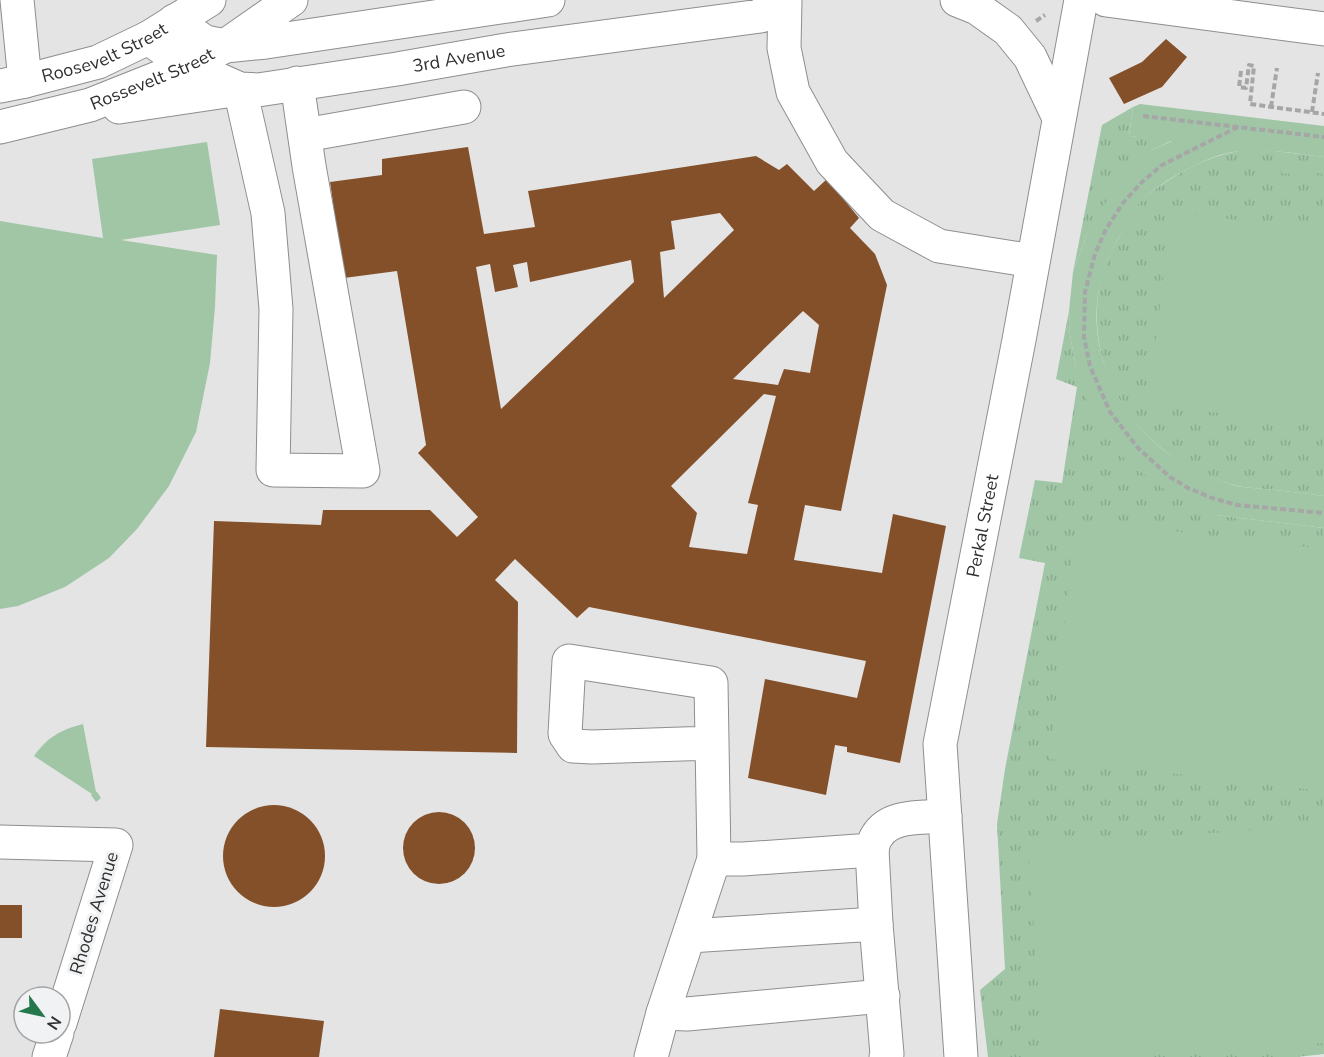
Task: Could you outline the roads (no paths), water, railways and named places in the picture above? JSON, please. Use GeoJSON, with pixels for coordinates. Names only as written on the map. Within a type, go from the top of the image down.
{"type":"FeatureCollection","features":[{"type":"Feature","properties":{"kind":"street"},"geometry":{"type":"LineString","coordinates":[[13,83],[17,0]]}},
{"type":"Feature","properties":{"kind":"street","name":"Roosevelt Street"},"geometry":{"type":"LineString","coordinates":[[13,83],[98,62],[161,29],[209,0]]}},
{"type":"Feature","properties":{"kind":"street","name":"Rossevelt Street"},"geometry":{"type":"LineString","coordinates":[[0,127],[90,105],[188,66],[225,46],[291,0]]}},
{"type":"Feature","properties":{"kind":"street"},"geometry":{"type":"LineString","coordinates":[[161,29],[225,46],[266,42],[548,0]]}},
{"type":"Feature","properties":{"kind":"street","name":"3rd Avenue"},"geometry":{"type":"LineString","coordinates":[[161,29],[188,66],[240,89],[258,90],[506,50],[761,15],[775,0]]}},
{"type":"Feature","properties":{"kind":"street"},"geometry":{"type":"LineString","coordinates":[[785,0],[784,48],[793,92],[832,162],[882,215],[939,246],[1033,261]]}},
{"type":"Feature","properties":{"kind":"street"},"geometry":{"type":"LineString","coordinates":[[957,0],[977,8],[1008,30],[1030,57],[1059,118]]}},
{"type":"Feature","properties":{"kind":"street","name":"Perkal Street"},"geometry":{"type":"LineString","coordinates":[[961,1057],[940,744],[1081,0]]}},
{"type":"Feature","properties":{"kind":"street"},"geometry":{"type":"LineString","coordinates":[[1106,0],[1324,29]]}},
{"type":"Feature","properties":{"kind":"street"},"geometry":{"type":"LineString","coordinates":[[435,17],[444,61]]}},
{"type":"Feature","properties":{"kind":"street"},"geometry":{"type":"LineString","coordinates":[[90,105],[114,108],[240,89],[267,213],[276,309],[273,470],[363,471],[297,83]]}},
{"type":"Feature","properties":{"kind":"street"},"geometry":{"type":"LineString","coordinates":[[305,135],[464,107]]}},
{"type":"Feature","properties":{"kind":"street"},"geometry":{"type":"LineString","coordinates":[[651,1057],[663,1013],[714,859],[711,683],[569,661],[565,734],[573,746],[712,743]]}},
{"type":"Feature","properties":{"kind":"street"},"geometry":{"type":"LineString","coordinates":[[886,1057],[872,850],[879,832],[893,823],[910,818],[945,816]]}},
{"type":"Feature","properties":{"kind":"street","name":"Rhodes Avenue"},"geometry":{"type":"LineString","coordinates":[[0,842],[116,845],[72,985]]}},
{"type":"Feature","properties":{"kind":"street"},"geometry":{"type":"LineString","coordinates":[[714,859],[872,850]]}},
{"type":"Feature","properties":{"kind":"street"},"geometry":{"type":"LineString","coordinates":[[689,936],[876,924]]}},
{"type":"Feature","properties":{"kind":"street"},"geometry":{"type":"LineString","coordinates":[[663,1013],[687,1014],[883,996]]}}]}
